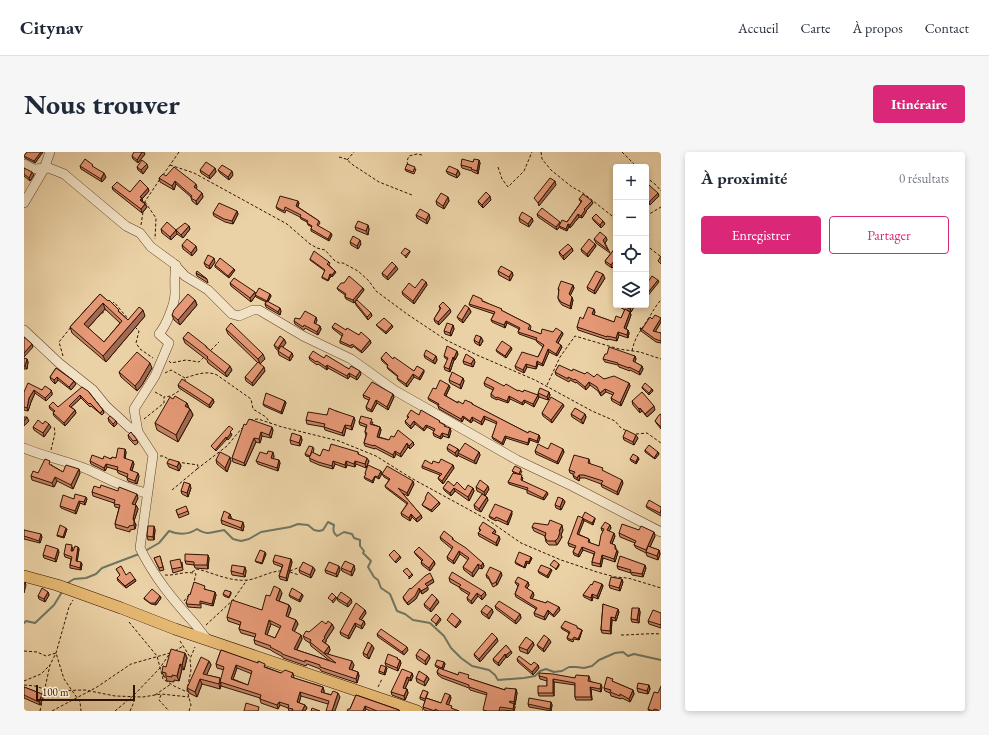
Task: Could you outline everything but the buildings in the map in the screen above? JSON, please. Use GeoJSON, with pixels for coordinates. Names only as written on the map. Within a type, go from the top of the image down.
{"type":"FeatureCollection","features":[{"type":"Feature","properties":{"kind":"main road"},"geometry":{"type":"LineString","coordinates":[[24,576],[67,589],[175,629],[417,711]]}},
{"type":"Feature","properties":{"kind":"street"},"geometry":{"type":"LineString","coordinates":[[24,203],[44,169],[50,152]]}},
{"type":"Feature","properties":{"kind":"street"},"geometry":{"type":"LineString","coordinates":[[24,164],[33,169],[49,168],[64,174],[126,226],[140,233],[154,250],[176,265],[185,276],[208,290],[232,314],[239,316],[253,310],[259,310],[304,336],[351,359],[394,390],[517,460],[572,486],[661,532]]}},
{"type":"Feature","properties":{"kind":"street"},"geometry":{"type":"LineString","coordinates":[[176,265],[174,275],[175,298],[165,327],[159,334],[169,342],[155,376],[134,409],[136,428],[154,457],[147,493],[140,546],[155,574],[179,607],[207,639]]}},
{"type":"Feature","properties":{"kind":"street"},"geometry":{"type":"LineString","coordinates":[[24,330],[59,363],[93,390],[106,406],[130,428],[136,428]]}},
{"type":"Feature","properties":{"kind":"street"},"geometry":{"type":"LineString","coordinates":[[24,448],[88,470],[147,493]]}},
{"type":"Feature","properties":{"kind":"path"},"geometry":{"type":"LineString","coordinates":[[140,233],[144,201],[179,152]]}},
{"type":"Feature","properties":{"kind":"path"},"geometry":{"type":"LineString","coordinates":[[347,160],[354,152]]}},
{"type":"Feature","properties":{"kind":"path"},"geometry":{"type":"LineString","coordinates":[[498,167],[502,179],[508,187],[524,171],[532,152]]}},
{"type":"Feature","properties":{"kind":"path"},"geometry":{"type":"LineString","coordinates":[[541,152],[542,159],[551,170],[613,217]]}},
{"type":"Feature","properties":{"kind":"path"},"geometry":{"type":"LineString","coordinates":[[622,152],[634,164]]}},
{"type":"Feature","properties":{"kind":"path"},"geometry":{"type":"LineString","coordinates":[[411,155],[422,155]]}},
{"type":"Feature","properties":{"kind":"path"},"geometry":{"type":"LineString","coordinates":[[408,166],[407,161],[411,155]]}},
{"type":"Feature","properties":{"kind":"path"},"geometry":{"type":"LineString","coordinates":[[340,157],[347,160],[352,165],[379,182],[412,195]]}},
{"type":"Feature","properties":{"kind":"path"},"geometry":{"type":"LineString","coordinates":[[170,165],[194,173],[287,224],[310,244],[325,250],[334,260],[358,271],[369,281],[376,291],[446,340],[535,380],[592,411],[615,421],[621,428],[628,432]]}},
{"type":"Feature","properties":{"kind":"path"},"geometry":{"type":"LineString","coordinates":[[649,179],[656,184],[661,191]]}},
{"type":"Feature","properties":{"kind":"path"},"geometry":{"type":"LineString","coordinates":[[144,201],[156,218],[154,250]]}},
{"type":"Feature","properties":{"kind":"path"},"geometry":{"type":"LineString","coordinates":[[649,214],[661,207]]}},
{"type":"Feature","properties":{"kind":"path"},"geometry":{"type":"LineString","coordinates":[[649,247],[660,256]]}},
{"type":"Feature","properties":{"kind":"path"},"geometry":{"type":"LineString","coordinates":[[632,351],[633,343],[640,329],[648,320],[654,308],[661,300]]}},
{"type":"Feature","properties":{"kind":"path"},"geometry":{"type":"LineString","coordinates":[[98,318],[114,302],[129,319]]}},
{"type":"Feature","properties":{"kind":"path"},"geometry":{"type":"LineString","coordinates":[[78,319],[87,308],[92,313]]}},
{"type":"Feature","properties":{"kind":"path"},"geometry":{"type":"LineString","coordinates":[[63,356],[59,342],[73,325]]}},
{"type":"Feature","properties":{"kind":"path"},"geometry":{"type":"LineString","coordinates":[[134,325],[139,331],[136,343],[140,349],[155,359],[164,356],[171,363],[186,360],[199,362],[204,357]]}},
{"type":"Feature","properties":{"kind":"path"},"geometry":{"type":"LineString","coordinates":[[546,386],[560,357],[574,336],[653,355],[661,359]]}},
{"type":"Feature","properties":{"kind":"path"},"geometry":{"type":"LineString","coordinates":[[209,352],[219,342]]}},
{"type":"Feature","properties":{"kind":"path"},"geometry":{"type":"LineString","coordinates":[[155,376],[160,376],[171,370],[185,378],[201,373],[212,373],[217,375],[251,399],[253,409],[266,417],[270,423]]}},
{"type":"Feature","properties":{"kind":"path"},"geometry":{"type":"LineString","coordinates":[[185,378],[185,383]]}},
{"type":"Feature","properties":{"kind":"path"},"geometry":{"type":"LineString","coordinates":[[147,387],[164,396],[171,396],[185,388]]}},
{"type":"Feature","properties":{"kind":"path"},"geometry":{"type":"LineString","coordinates":[[136,428],[164,403],[164,396]]}},
{"type":"Feature","properties":{"kind":"path"},"geometry":{"type":"LineString","coordinates":[[249,420],[258,419],[339,441],[376,456],[417,481],[488,520],[516,541],[561,560],[611,576],[628,578],[661,588]]}},
{"type":"Feature","properties":{"kind":"path"},"geometry":{"type":"LineString","coordinates":[[172,490],[227,446],[245,425]]}},
{"type":"Feature","properties":{"kind":"path"},"geometry":{"type":"LineString","coordinates":[[635,434],[647,433],[660,441]]}},
{"type":"Feature","properties":{"kind":"path"},"geometry":{"type":"LineString","coordinates":[[154,457],[163,456],[174,462],[198,466],[197,469]]}},
{"type":"Feature","properties":{"kind":"path"},"geometry":{"type":"LineString","coordinates":[[299,575],[287,571],[301,567]]}},
{"type":"Feature","properties":{"kind":"path"},"geometry":{"type":"LineString","coordinates":[[155,574],[173,576],[192,572],[197,569],[208,571],[222,577],[247,580],[276,571],[281,571]]}},
{"type":"Feature","properties":{"kind":"path"},"geometry":{"type":"LineString","coordinates":[[179,607],[190,593],[196,574],[192,572]]}},
{"type":"Feature","properties":{"kind":"path"},"geometry":{"type":"LineString","coordinates":[[199,631],[233,600],[247,580]]}},
{"type":"Feature","properties":{"kind":"path"},"geometry":{"type":"LineString","coordinates":[[40,711],[50,665],[56,653],[69,607],[67,589]]}},
{"type":"Feature","properties":{"kind":"path"},"geometry":{"type":"LineString","coordinates":[[121,608],[131,625],[157,656],[163,679],[187,692]]}},
{"type":"Feature","properties":{"kind":"path"},"geometry":{"type":"LineString","coordinates":[[175,629],[183,646],[191,658]]}},
{"type":"Feature","properties":{"kind":"path"},"geometry":{"type":"LineString","coordinates":[[621,634],[661,634]]}},
{"type":"Feature","properties":{"kind":"path"},"geometry":{"type":"LineString","coordinates":[[52,711],[97,687],[131,664],[170,653],[183,646]]}},
{"type":"Feature","properties":{"kind":"path"},"geometry":{"type":"LineString","coordinates":[[189,711],[191,705],[187,692],[191,670],[191,658],[195,647]]}},
{"type":"Feature","properties":{"kind":"path"},"geometry":{"type":"LineString","coordinates":[[24,651],[37,652],[46,656],[56,653]]}},
{"type":"Feature","properties":{"kind":"path"},"geometry":{"type":"LineString","coordinates":[[56,653],[64,679],[70,690],[80,702],[81,711]]}},
{"type":"Feature","properties":{"kind":"path"},"geometry":{"type":"LineString","coordinates":[[115,711],[133,696],[160,668],[170,653]]}},
{"type":"Feature","properties":{"kind":"path"},"geometry":{"type":"LineString","coordinates":[[24,681],[41,674],[50,665]]}},
{"type":"Feature","properties":{"kind":"path"},"geometry":{"type":"LineString","coordinates":[[375,696],[382,679]]}},
{"type":"Feature","properties":{"kind":"path"},"geometry":{"type":"LineString","coordinates":[[155,695],[171,684]]}},
{"type":"Feature","properties":{"kind":"path"},"geometry":{"type":"LineString","coordinates":[[24,685],[50,691],[89,691],[115,696],[143,697],[161,694],[189,697]]}},
{"type":"Feature","properties":{"kind":"path"},"geometry":{"type":"LineString","coordinates":[[161,694],[159,700],[169,711]]}},
{"type":"Feature","properties":{"kind":"path"},"geometry":{"type":"LineString","coordinates":[[130,711],[134,702],[133,696]]}},
{"type":"Feature","properties":{"kind":"waterway"},"geometry":{"type":"LineString","coordinates":[[145,551],[159,543],[169,531],[183,534],[197,529],[207,533],[224,530],[233,539],[241,541],[249,539],[261,532],[290,527],[298,524],[308,525],[314,530],[319,531],[323,530],[328,522],[334,525],[333,528],[337,536],[344,532],[352,534],[354,538],[360,540],[360,546],[364,551],[363,553],[371,561],[368,567],[374,577],[378,580],[381,588],[390,594],[397,611],[405,614],[413,620],[430,623],[444,636],[451,648],[461,658],[472,666],[489,670],[498,680],[535,676],[540,671],[546,669],[554,672],[562,671],[569,667],[584,668],[592,666],[599,660],[615,653],[623,652],[628,656],[634,654],[661,660]]}},
{"type":"Feature","properties":{"kind":"waterway"},"geometry":{"type":"LineString","coordinates":[[66,584],[74,579],[86,578],[96,574],[102,568],[139,554]]}},
{"type":"Feature","properties":{"kind":"waterway"},"geometry":{"type":"LineString","coordinates":[[24,623],[26,621],[35,623],[54,605],[62,592]]}}]}
